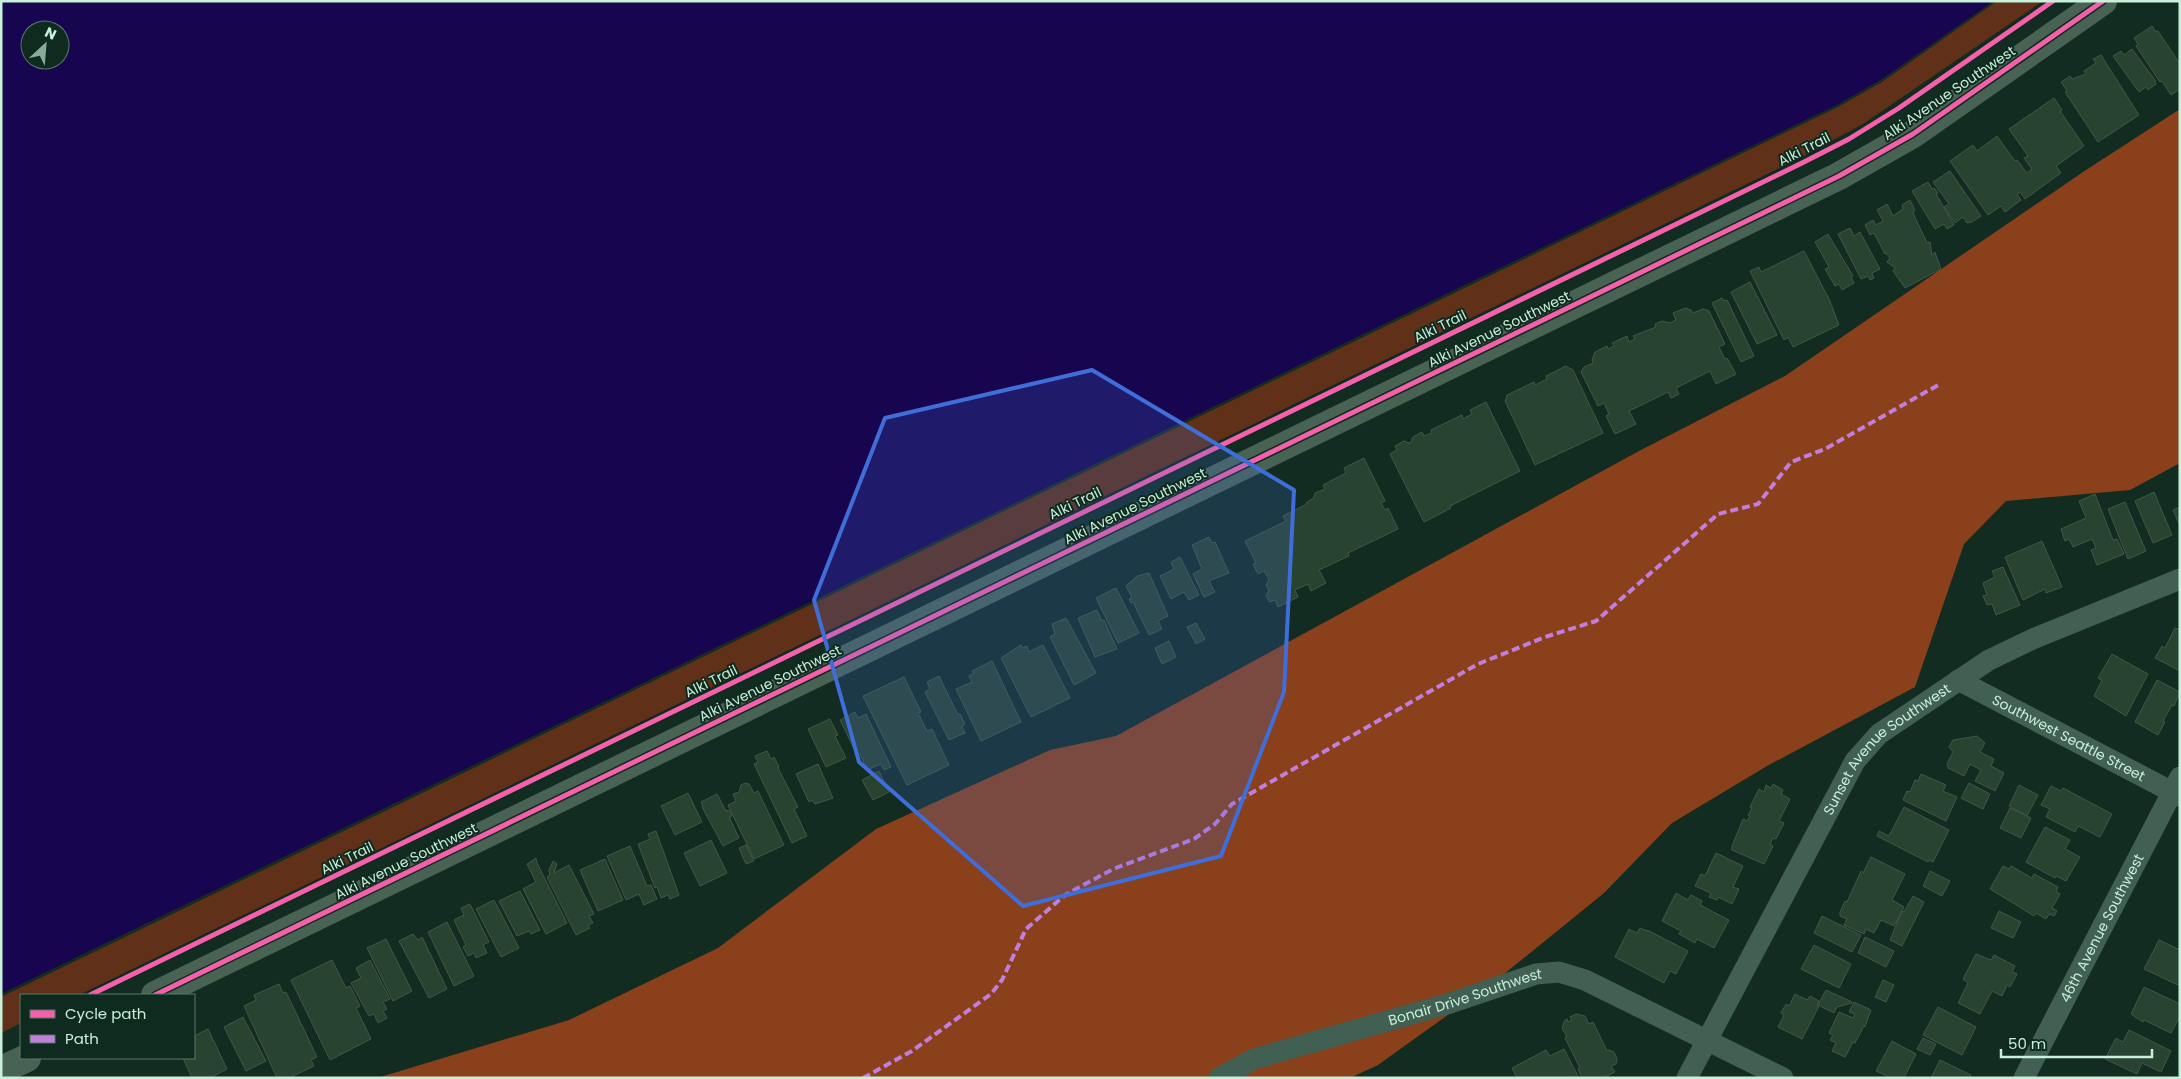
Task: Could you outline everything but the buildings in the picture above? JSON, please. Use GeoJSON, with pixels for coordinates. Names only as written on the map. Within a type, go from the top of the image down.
{"type":"FeatureCollection","features":[{"type":"Feature","properties":{"kind":"main road","name":"Alki Avenue Southwest"},"geometry":{"type":"LineString","coordinates":[[157,994],[1839,176],[1913,134],[2103,1]]}},
{"type":"Feature","properties":{"kind":"main road"},"geometry":{"type":"LineString","coordinates":[[1,1070],[25,1059]]}},
{"type":"Feature","properties":{"kind":"street","name":"Sunset Avenue Southwest"},"geometry":{"type":"LineString","coordinates":[[1687,1078],[1855,761],[1879,734],[1989,660],[2035,638],[2180,579]]}},
{"type":"Feature","properties":{"kind":"street","name":"Southwest Seattle Street"},"geometry":{"type":"LineString","coordinates":[[1958,680],[2177,789]]}},
{"type":"Feature","properties":{"kind":"street","name":"46th Avenue Southwest"},"geometry":{"type":"LineString","coordinates":[[2024,1078],[2177,789]]}},
{"type":"Feature","properties":{"kind":"street","name":"Bonair Drive Southwest"},"geometry":{"type":"LineString","coordinates":[[1219,1078],[1254,1059],[1447,1004],[1536,974],[1559,972],[1585,980],[1783,1078]]}},
{"type":"Feature","properties":{"kind":"highlighted area"},"geometry":{"type":"Polygon","coordinates":[[[1092,370],[1294,490],[1284,692],[1221,856],[1023,906],[859,762],[814,600],[885,418],[1092,370]]]}},
{"type":"Feature","properties":{"kind":"shaded area"},"geometry":{"type":"Polygon","coordinates":[[[1,1],[1994,1],[1881,80],[1837,105],[1,994],[1,1]]]}},
{"type":"Feature","properties":{"kind":"shaded area"},"geometry":{"type":"Polygon","coordinates":[[[1994,1],[2043,1],[1863,124],[1790,163],[81,994],[20,994],[20,1024],[1,1033],[1,994],[1837,105],[1994,1]]]}},
{"type":"Feature","properties":{"kind":"shaded area"},"geometry":{"type":"Polygon","coordinates":[[[2180,109],[2180,463],[2130,490],[2006,501],[1964,544],[1915,687],[1767,766],[1672,823],[1604,893],[1498,979],[1378,1065],[1350,1078],[377,1078],[569,1020],[718,948],[876,829],[1050,750],[1116,736],[1639,451],[1785,376],[2083,172],[2180,109]]]}},
{"type":"Feature","properties":{"kind":"pier"},"geometry":{"type":"Polygon","coordinates":[[[1994,1],[1997,1],[1882,82],[1838,107],[1,997],[1,994],[1837,105],[1881,80],[1994,1]]]}},
{"type":"Feature","properties":{"kind":"marked path"},"geometry":{"type":"LineString","coordinates":[[863,1078],[912,1051],[991,994],[1002,980],[1026,929],[1065,895],[1113,869],[1194,839],[1215,824],[1232,804],[1478,664],[1545,637],[1596,621],[1718,514],[1758,504],[1791,462],[1825,449],[1940,384]]}},
{"type":"Feature","properties":{"kind":"cycle path","name":"Alki Trail"},"geometry":{"type":"LineString","coordinates":[[92,994],[1802,163],[1849,139],[1899,108],[2053,1]]}},
{"type":"Feature","properties":{"kind":"cycle path"},"geometry":{"type":"LineString","coordinates":[[157,994],[1839,176],[1913,134],[2103,1]]}}]}
